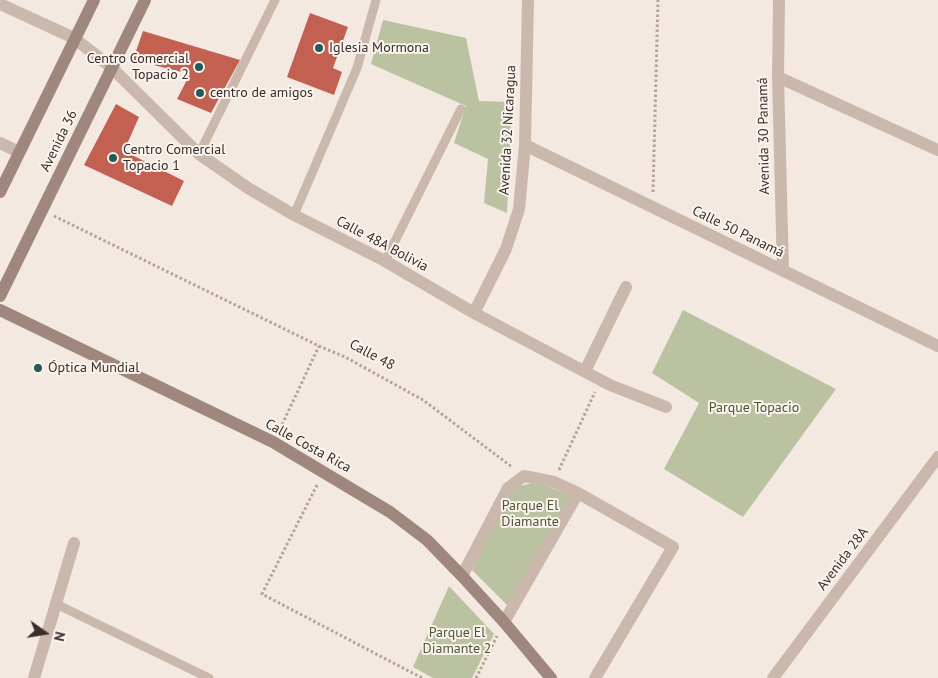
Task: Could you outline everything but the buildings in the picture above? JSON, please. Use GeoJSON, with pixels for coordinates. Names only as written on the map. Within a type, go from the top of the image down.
{"type":"FeatureCollection","features":[{"type":"Feature","properties":{"kind":"main road"},"geometry":{"type":"LineString","coordinates":[[0,192],[94,0]]}},
{"type":"Feature","properties":{"kind":"main road","name":"Avenida 36"},"geometry":{"type":"LineString","coordinates":[[0,296],[145,0]]}},
{"type":"Feature","properties":{"kind":"main road","name":"Calle Costa Rica"},"geometry":{"type":"LineString","coordinates":[[0,310],[274,442],[398,518],[427,540],[462,576],[551,678]]}},
{"type":"Feature","properties":{"kind":"street","name":"Avenida 32 Nicaragua"},"geometry":{"type":"LineString","coordinates":[[474,313],[506,249],[519,209],[525,145],[528,0]]}},
{"type":"Feature","properties":{"kind":"street","name":"Avenida 30 Panamá"},"geometry":{"type":"LineString","coordinates":[[779,0],[778,77],[783,271]]}},
{"type":"Feature","properties":{"kind":"street","name":"Calle 48A Bolivia"},"geometry":{"type":"LineString","coordinates":[[0,4],[74,38],[112,68],[199,154],[248,188],[294,215],[385,261],[474,313],[600,380],[666,407]]}},
{"type":"Feature","properties":{"kind":"street"},"geometry":{"type":"LineString","coordinates":[[778,77],[938,150]]}},
{"type":"Feature","properties":{"kind":"street"},"geometry":{"type":"LineString","coordinates":[[0,143],[19,152]]}},
{"type":"Feature","properties":{"kind":"street","name":"Calle 50 Panamá"},"geometry":{"type":"LineString","coordinates":[[525,145],[938,346]]}},
{"type":"Feature","properties":{"kind":"street"},"geometry":{"type":"LineString","coordinates":[[585,371],[626,287]]}},
{"type":"Feature","properties":{"kind":"street","name":"Avenida 28A"},"geometry":{"type":"LineString","coordinates":[[773,678],[938,457]]}},
{"type":"Feature","properties":{"kind":"street"},"geometry":{"type":"LineString","coordinates":[[462,576],[508,488],[524,476],[554,482],[578,493],[673,547],[595,678]]}},
{"type":"Feature","properties":{"kind":"street"},"geometry":{"type":"LineString","coordinates":[[504,622],[578,493]]}},
{"type":"Feature","properties":{"kind":"street"},"geometry":{"type":"LineString","coordinates":[[34,678],[74,543]]}},
{"type":"Feature","properties":{"kind":"lane"},"geometry":{"type":"LineString","coordinates":[[199,154],[276,0]]}},
{"type":"Feature","properties":{"kind":"lane"},"geometry":{"type":"LineString","coordinates":[[294,215],[357,68],[376,0]]}},
{"type":"Feature","properties":{"kind":"lane"},"geometry":{"type":"LineString","coordinates":[[385,261],[461,109]]}},
{"type":"Feature","properties":{"kind":"lane"},"geometry":{"type":"LineString","coordinates":[[56,604],[209,678]]}},
{"type":"Feature","properties":{"kind":"path"},"geometry":{"type":"LineString","coordinates":[[652,208],[658,0]]}},
{"type":"Feature","properties":{"kind":"path","name":"Calle 48"},"geometry":{"type":"LineString","coordinates":[[42,210],[345,357],[423,400],[524,476]]}},
{"type":"Feature","properties":{"kind":"path"},"geometry":{"type":"LineString","coordinates":[[274,442],[319,346]]}},
{"type":"Feature","properties":{"kind":"path"},"geometry":{"type":"LineString","coordinates":[[554,482],[600,380]]}},
{"type":"Feature","properties":{"kind":"path"},"geometry":{"type":"LineString","coordinates":[[324,471],[262,594],[422,678]]}},
{"type":"Feature","properties":{"kind":"path"},"geometry":{"type":"LineString","coordinates":[[476,678],[504,622]]}},
{"type":"Feature","properties":{"kind":"green space"},"geometry":{"type":"Polygon","coordinates":[[[383,20],[466,38],[479,101],[512,102],[507,213],[484,203],[488,159],[454,143],[466,106],[371,64],[383,20]]]}},
{"type":"Feature","properties":{"kind":"green space","name":"Parque Topacio"},"geometry":{"type":"Polygon","coordinates":[[[683,310],[836,389],[743,517],[664,469],[699,403],[652,373],[683,310]]]}},
{"type":"Feature","properties":{"kind":"green space","name":"Parque El Diamante"},"geometry":{"type":"Polygon","coordinates":[[[537,482],[571,496],[508,606],[472,570],[510,494],[520,486],[537,482]]]}},
{"type":"Feature","properties":{"kind":"green space","name":"Parque El Diamante 2"},"geometry":{"type":"Polygon","coordinates":[[[449,586],[494,634],[472,678],[433,678],[413,667],[449,586]]]}},
{"type":"Feature","properties":{"kind":"place","name":"Iglesia Mormona"},"geometry":{"type":"Point","coordinates":[319,48]}},
{"type":"Feature","properties":{"kind":"place","name":"Centro Comercial Topacio 2"},"geometry":{"type":"Point","coordinates":[199,67]}},
{"type":"Feature","properties":{"kind":"place","name":"centro de amigos"},"geometry":{"type":"Point","coordinates":[200,93]}},
{"type":"Feature","properties":{"kind":"place","name":"Centro Comercial Topacio 1"},"geometry":{"type":"Point","coordinates":[113,158]}},
{"type":"Feature","properties":{"kind":"place","name":"Óptica Mundial"},"geometry":{"type":"Point","coordinates":[38,368]}}]}
